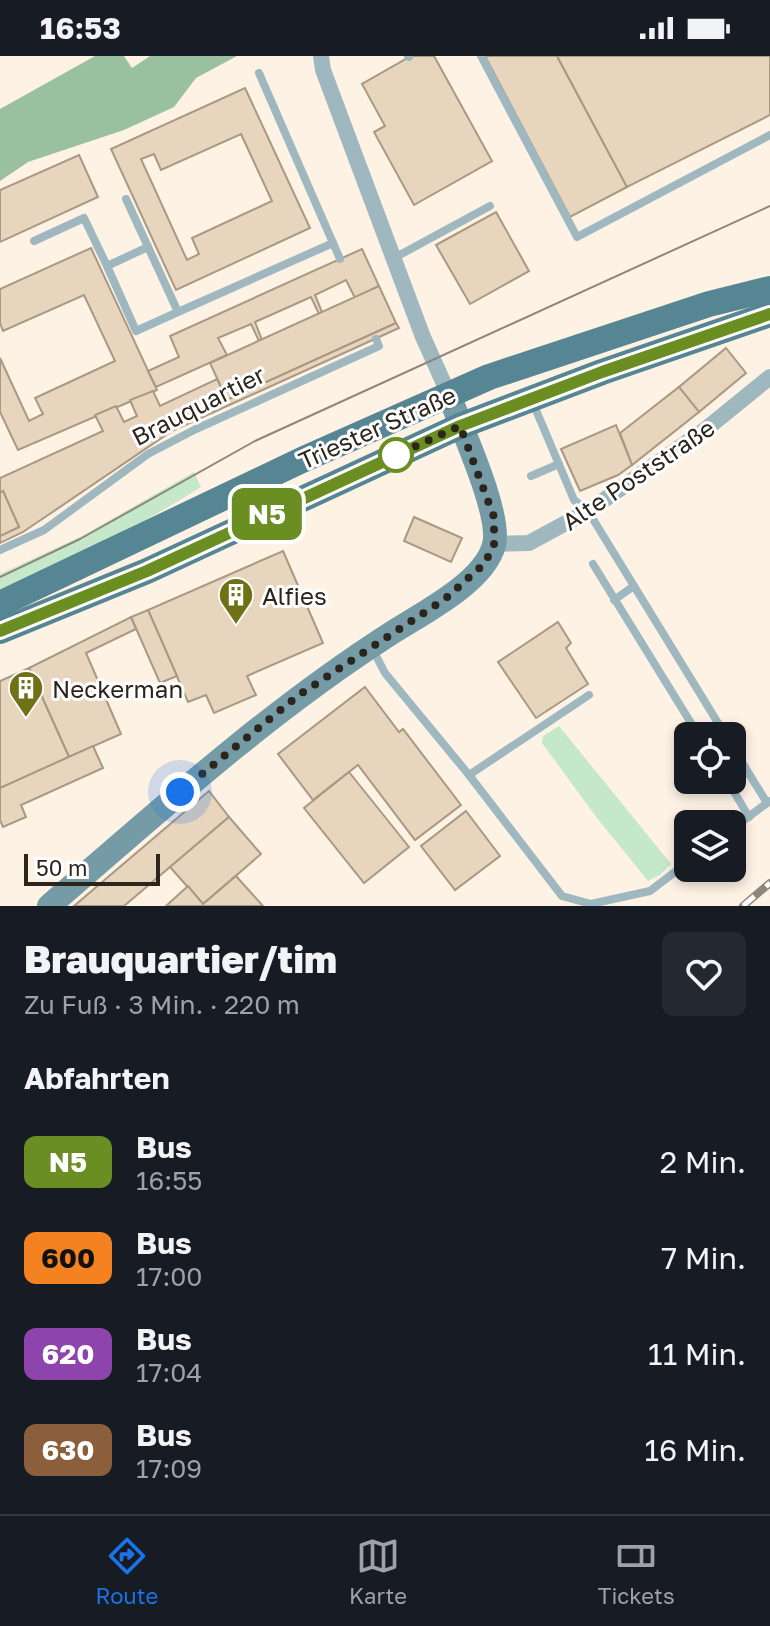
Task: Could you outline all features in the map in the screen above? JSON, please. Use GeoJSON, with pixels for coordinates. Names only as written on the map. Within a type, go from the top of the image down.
{"type":"FeatureCollection","features":[{"type":"Feature","properties":{"kind":"main road","name":"Triester Straße"},"geometry":{"type":"LineString","coordinates":[[0,604],[302,460],[489,377],[709,304],[770,289]]}},
{"type":"Feature","properties":{"kind":"main road","name":"Triester Straße"},"geometry":{"type":"LineString","coordinates":[[0,631],[147,571],[460,426],[770,314]]}},
{"type":"Feature","properties":{"kind":"street"},"geometry":{"type":"LineString","coordinates":[[49,906],[222,756],[299,695],[445,599],[485,563],[494,544],[491,504],[394,258],[323,70],[321,56]]}},
{"type":"Feature","properties":{"kind":"street","name":"Alte Poststraße"},"geometry":{"type":"LineString","coordinates":[[494,544],[529,543],[588,511],[706,429],[770,377]]}},
{"type":"Feature","properties":{"kind":"lane"},"geometry":{"type":"LineString","coordinates":[[481,56],[577,237],[770,135]]}},
{"type":"Feature","properties":{"kind":"lane"},"geometry":{"type":"LineString","coordinates":[[259,73],[340,259]]}},
{"type":"Feature","properties":{"kind":"lane"},"geometry":{"type":"LineString","coordinates":[[126,199],[178,312]]}},
{"type":"Feature","properties":{"kind":"lane"},"geometry":{"type":"LineString","coordinates":[[394,258],[490,206]]}},
{"type":"Feature","properties":{"kind":"lane"},"geometry":{"type":"LineString","coordinates":[[34,241],[84,218],[136,331],[333,243]]}},
{"type":"Feature","properties":{"kind":"lane"},"geometry":{"type":"LineString","coordinates":[[107,266],[148,247]]}},
{"type":"Feature","properties":{"kind":"lane","name":"Brauquartier"},"geometry":{"type":"LineString","coordinates":[[0,550],[44,530],[148,454],[379,346],[376,339]]}},
{"type":"Feature","properties":{"kind":"lane"},"geometry":{"type":"LineString","coordinates":[[531,398],[574,500],[588,511],[717,722]]}},
{"type":"Feature","properties":{"kind":"lane"},"geometry":{"type":"LineString","coordinates":[[531,476],[559,464]]}},
{"type":"Feature","properties":{"kind":"lane"},"geometry":{"type":"LineString","coordinates":[[593,564],[690,722]]}},
{"type":"Feature","properties":{"kind":"lane"},"geometry":{"type":"LineString","coordinates":[[614,600],[634,586]]}},
{"type":"Feature","properties":{"kind":"lane"},"geometry":{"type":"LineString","coordinates":[[371,646],[385,673],[562,896],[591,904],[650,891],[674,873]]}},
{"type":"Feature","properties":{"kind":"lane"},"geometry":{"type":"LineString","coordinates":[[469,775],[589,695]]}},
{"type":"Feature","properties":{"kind":"lane"},"geometry":{"type":"LineString","coordinates":[[746,768],[768,802],[746,819]]}},
{"type":"Feature","properties":{"kind":"lane"},"geometry":{"type":"LineString","coordinates":[[735,794],[749,817]]}},
{"type":"Feature","properties":{"kind":"green space"},"geometry":{"type":"Polygon","coordinates":[[[95,56],[124,56],[132,68],[150,56],[237,56],[196,78],[174,107],[124,130],[28,162],[0,181],[0,109],[95,56]]]}},
{"type":"Feature","properties":{"kind":"green space"},"geometry":{"type":"Polygon","coordinates":[[[194,472],[201,487],[177,502],[0,591],[0,574],[82,536],[194,472]]]}},
{"type":"Feature","properties":{"kind":"green space"},"geometry":{"type":"Polygon","coordinates":[[[559,726],[671,864],[660,875],[648,881],[542,743],[543,736],[559,726]]]}},
{"type":"Feature","properties":{"kind":"building"},"geometry":{"type":"Polygon","coordinates":[[[411,56],[434,56],[492,161],[414,205],[374,132],[385,126],[362,84],[411,56]]]}},
{"type":"Feature","properties":{"kind":"building"},"geometry":{"type":"Polygon","coordinates":[[[485,56],[557,56],[627,187],[570,217],[485,56]]]}},
{"type":"Feature","properties":{"kind":"building"},"geometry":{"type":"Polygon","coordinates":[[[557,56],[770,56],[770,115],[627,187],[557,56]]]}},
{"type":"Feature","properties":{"kind":"building"},"geometry":{"type":"Polygon","coordinates":[[[245,88],[310,228],[176,290],[111,149],[245,88]],[[241,134],[161,170],[154,154],[141,159],[187,260],[199,254],[192,238],[272,201],[241,134]]]}},
{"type":"Feature","properties":{"kind":"building"},"geometry":{"type":"Polygon","coordinates":[[[79,155],[98,197],[0,242],[0,190],[79,155]]]}},
{"type":"Feature","properties":{"kind":"building"},"geometry":{"type":"Polygon","coordinates":[[[496,212],[529,271],[470,304],[436,245],[496,212]]]}},
{"type":"Feature","properties":{"kind":"building"},"geometry":{"type":"Polygon","coordinates":[[[91,248],[157,390],[18,450],[0,412],[0,358],[29,421],[43,414],[35,398],[115,361],[84,295],[3,331],[0,323],[0,289],[91,248]]]}},
{"type":"Feature","properties":{"kind":"building"},"geometry":{"type":"Polygon","coordinates":[[[362,249],[379,286],[355,298],[346,280],[315,295],[322,312],[319,314],[311,297],[255,322],[262,340],[259,341],[251,324],[218,338],[227,355],[156,387],[148,371],[179,357],[170,336],[362,249]]]}},
{"type":"Feature","properties":{"kind":"building"},"geometry":{"type":"Polygon","coordinates":[[[379,286],[396,323],[227,400],[210,363],[379,286]]]}},
{"type":"Feature","properties":{"kind":"building"},"geometry":{"type":"Polygon","coordinates":[[[396,323],[399,328],[172,431],[23,532],[0,543],[0,536],[19,527],[3,491],[0,493],[0,478],[103,431],[95,415],[116,406],[124,422],[137,416],[130,400],[153,391],[160,406],[217,379],[227,400],[396,323]]]}},
{"type":"Feature","properties":{"kind":"building"},"geometry":{"type":"Polygon","coordinates":[[[726,348],[746,373],[699,412],[679,387],[726,348]]]}},
{"type":"Feature","properties":{"kind":"building"},"geometry":{"type":"Polygon","coordinates":[[[679,387],[699,412],[632,465],[620,433],[679,387]]]}},
{"type":"Feature","properties":{"kind":"building"},"geometry":{"type":"Polygon","coordinates":[[[616,425],[632,465],[618,475],[580,491],[561,449],[616,425]]]}},
{"type":"Feature","properties":{"kind":"building"},"geometry":{"type":"Polygon","coordinates":[[[3,491],[19,527],[0,536],[0,493],[3,491]]]}},
{"type":"Feature","properties":{"kind":"building"},"geometry":{"type":"Polygon","coordinates":[[[414,517],[462,538],[451,562],[404,541],[414,517]]]}},
{"type":"Feature","properties":{"kind":"building","name":"Alfies"},"geometry":{"type":"Polygon","coordinates":[[[283,551],[323,643],[247,676],[256,695],[214,713],[206,695],[188,702],[148,610],[283,551]]]}},
{"type":"Feature","properties":{"kind":"building"},"geometry":{"type":"Polygon","coordinates":[[[148,610],[177,676],[160,683],[131,617],[148,610]]]}},
{"type":"Feature","properties":{"kind":"building"},"geometry":{"type":"Polygon","coordinates":[[[131,617],[136,629],[86,653],[121,734],[69,757],[29,668],[131,617]]]}},
{"type":"Feature","properties":{"kind":"building"},"geometry":{"type":"Polygon","coordinates":[[[558,622],[571,643],[566,648],[588,684],[536,718],[498,662],[558,622]]]}},
{"type":"Feature","properties":{"kind":"building","name":"Neckerman"},"geometry":{"type":"Polygon","coordinates":[[[29,668],[69,757],[0,788],[0,681],[29,668]]]}},
{"type":"Feature","properties":{"kind":"building"},"geometry":{"type":"Polygon","coordinates":[[[365,687],[399,732],[403,729],[461,805],[415,840],[358,765],[313,800],[278,754],[365,687]]]}},
{"type":"Feature","properties":{"kind":"building"},"geometry":{"type":"Polygon","coordinates":[[[93,746],[103,768],[21,805],[26,817],[3,827],[0,820],[0,788],[93,746]]]}},
{"type":"Feature","properties":{"kind":"building"},"geometry":{"type":"Polygon","coordinates":[[[349,772],[409,847],[364,883],[304,808],[349,772]]]}},
{"type":"Feature","properties":{"kind":"building"},"geometry":{"type":"Polygon","coordinates":[[[209,791],[229,817],[124,906],[74,906],[209,791]]]}},
{"type":"Feature","properties":{"kind":"building"},"geometry":{"type":"Polygon","coordinates":[[[466,811],[500,856],[455,890],[421,846],[466,811]]]}},
{"type":"Feature","properties":{"kind":"building"},"geometry":{"type":"Polygon","coordinates":[[[229,817],[261,854],[203,904],[170,867],[229,817]]]}},
{"type":"Feature","properties":{"kind":"building"},"geometry":{"type":"Polygon","coordinates":[[[236,876],[263,906],[166,906],[188,886],[203,904],[236,876]]]}},
{"type":"Feature","properties":{"kind":"tram line"},"geometry":{"type":"LineString","coordinates":[[0,577],[80,539],[255,441],[770,206]]}},
{"type":"Feature","properties":{"kind":"railway"},"geometry":{"type":"LineString","coordinates":[[743,906],[770,883]]}},
{"type":"Feature","properties":{"kind":"bus line","name":"N5"},"geometry":{"type":"LineString","coordinates":[[0,631],[147,571],[460,426],[602,372],[770,314]]}},
{"type":"Feature","properties":{"kind":"place","name":"Alfies"},"geometry":{"type":"Point","coordinates":[236,626]}},
{"type":"Feature","properties":{"kind":"place","name":"Neckerman"},"geometry":{"type":"Point","coordinates":[26,719]}},
{"type":"Feature","properties":{"kind":"route"},"geometry":{"type":"LineString","coordinates":[[180,792],[299,695],[445,599],[485,563],[494,544],[494,517],[460,426],[396,455]]}}]}
